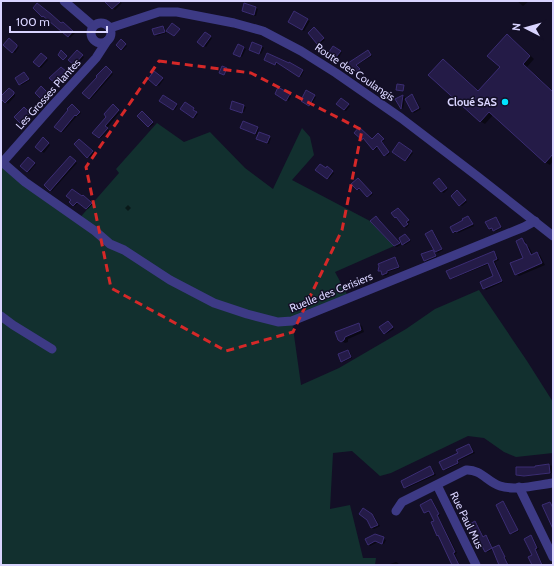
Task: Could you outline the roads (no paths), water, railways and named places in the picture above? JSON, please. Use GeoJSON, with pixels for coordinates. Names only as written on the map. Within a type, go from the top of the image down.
{"type":"FeatureCollection","features":[{"type":"Feature","properties":{"kind":"street"},"geometry":{"type":"LineString","coordinates":[[64,1],[93,26]]}},
{"type":"Feature","properties":{"kind":"street","name":"Route des Coulangis"},"geometry":{"type":"LineString","coordinates":[[110,28],[158,12],[177,12],[234,23],[263,31],[301,51],[402,118],[553,236]]}},
{"type":"Feature","properties":{"kind":"street"},"geometry":{"type":"LineString","coordinates":[[102,23],[110,28],[110,36],[107,41],[101,44],[97,43],[90,36],[91,29],[96,24],[102,23]]}},
{"type":"Feature","properties":{"kind":"street","name":"Les Grosses Plantes"},"geometry":{"type":"LineString","coordinates":[[2,163],[96,58],[107,41]]}},
{"type":"Feature","properties":{"kind":"street"},"geometry":{"type":"LineString","coordinates":[[96,58],[97,43]]}},
{"type":"Feature","properties":{"kind":"street","name":"Ruelle des Cerisiers"},"geometry":{"type":"LineString","coordinates":[[2,163],[95,231],[110,244],[124,250],[170,280],[214,303],[246,314],[278,322],[292,321],[524,227],[534,221]]}},
{"type":"Feature","properties":{"kind":"street"},"geometry":{"type":"LineString","coordinates":[[1,316],[52,349]]}},
{"type":"Feature","properties":{"kind":"street"},"geometry":{"type":"LineString","coordinates":[[396,511],[402,502],[466,470],[479,472],[495,484],[506,488],[553,483]]}},
{"type":"Feature","properties":{"kind":"street","name":"Rue Paul Mus"},"geometry":{"type":"LineString","coordinates":[[437,485],[476,565]]}},
{"type":"Feature","properties":{"kind":"street"},"geometry":{"type":"LineString","coordinates":[[519,487],[553,557]]}},
{"type":"Feature","properties":{"kind":"place","name":"Cloué SAS"},"geometry":{"type":"Point","coordinates":[505,102]}}]}
